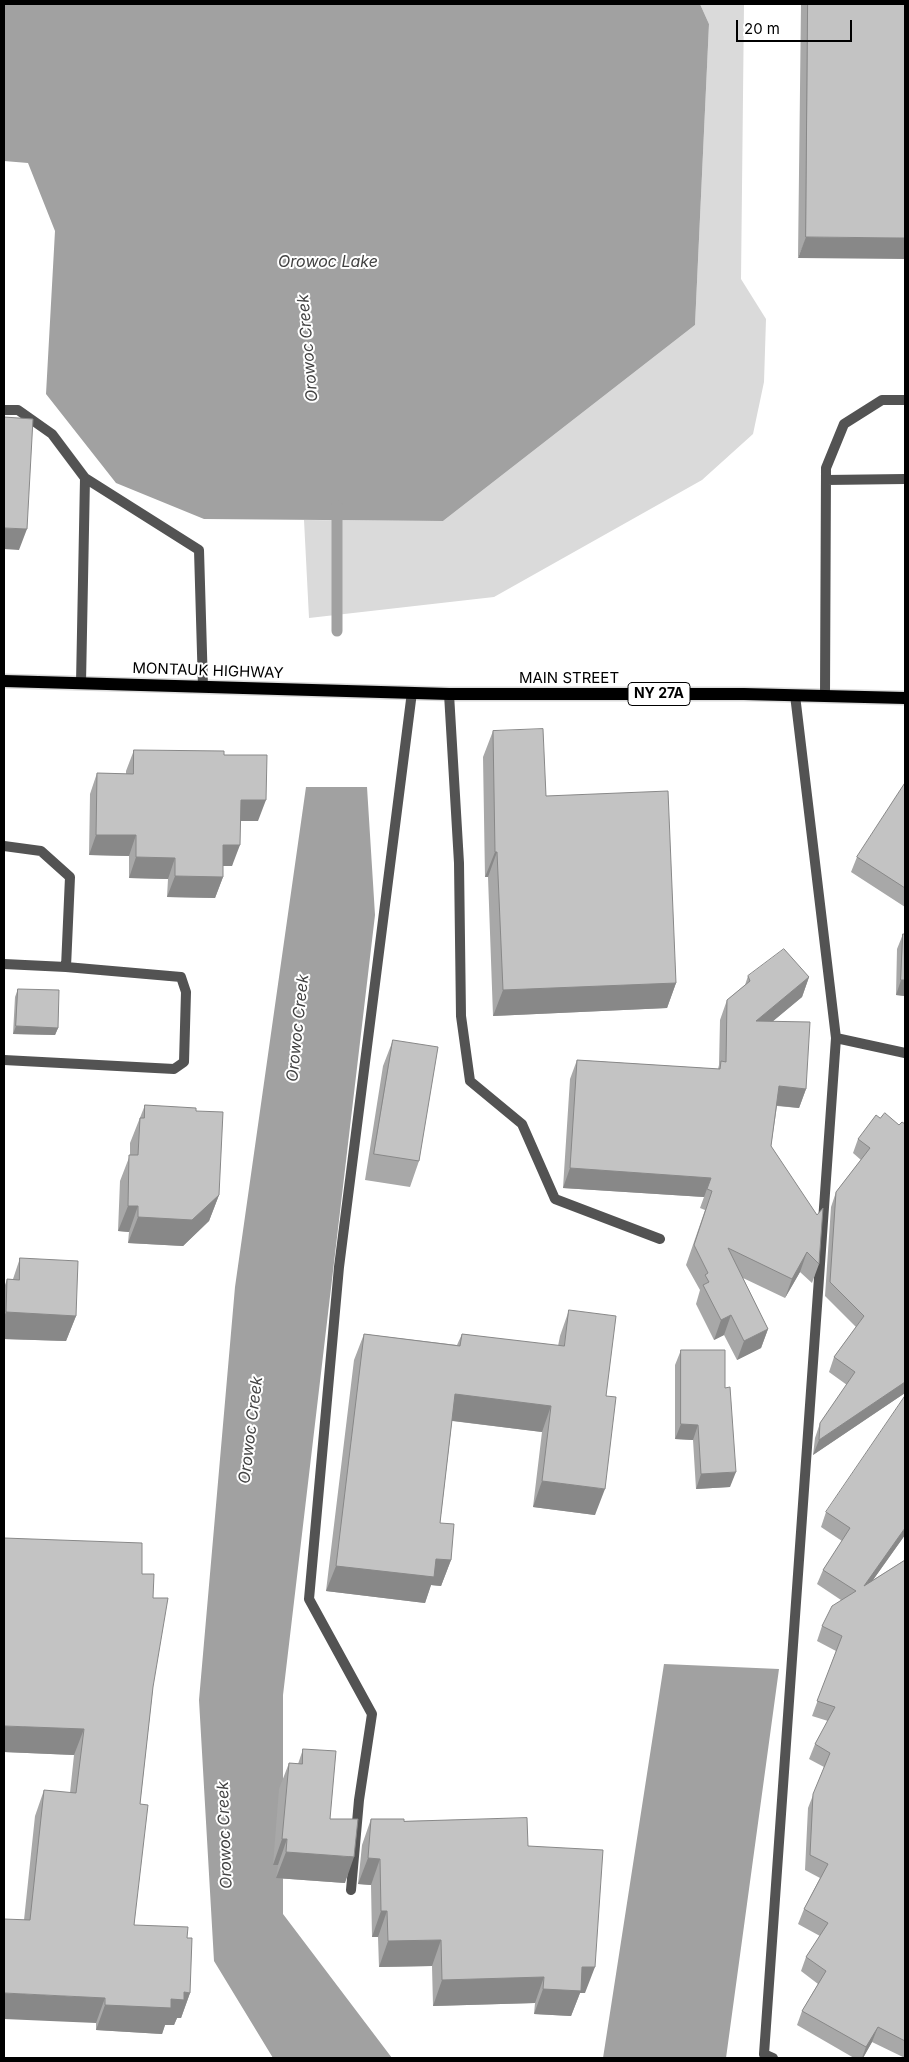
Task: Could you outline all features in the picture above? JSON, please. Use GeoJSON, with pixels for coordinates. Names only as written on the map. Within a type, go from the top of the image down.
{"type":"FeatureCollection","features":[{"type":"Feature","properties":{"kind":"main road","name":"MONTAUK HIGHWAY"},"geometry":{"type":"LineString","coordinates":[[4,682],[412,692]]}},
{"type":"Feature","properties":{"kind":"main road","name":"MAIN STREET"},"geometry":{"type":"LineString","coordinates":[[412,692],[449,694],[795,695],[905,698]]}},
{"type":"Feature","properties":{"kind":"lane"},"geometry":{"type":"LineString","coordinates":[[825,696],[826,468],[844,424],[882,400],[905,400]]}},
{"type":"Feature","properties":{"kind":"lane"},"geometry":{"type":"LineString","coordinates":[[4,410],[18,410],[52,434],[85,478],[199,550],[203,687]]}},
{"type":"Feature","properties":{"kind":"lane"},"geometry":{"type":"LineString","coordinates":[[81,683],[85,478]]}},
{"type":"Feature","properties":{"kind":"lane"},"geometry":{"type":"LineString","coordinates":[[826,480],[905,479]]}},
{"type":"Feature","properties":{"kind":"lane"},"geometry":{"type":"LineString","coordinates":[[351,1890],[359,1800],[372,1714],[309,1598],[340,1267],[412,692]]}},
{"type":"Feature","properties":{"kind":"lane"},"geometry":{"type":"LineString","coordinates":[[449,694],[459,863],[461,1016],[470,1081],[522,1124],[555,1199],[660,1239]]}},
{"type":"Feature","properties":{"kind":"lane"},"geometry":{"type":"LineString","coordinates":[[773,2058],[764,2054],[836,1038],[795,695]]}},
{"type":"Feature","properties":{"kind":"lane"},"geometry":{"type":"LineString","coordinates":[[4,846],[41,851],[70,877],[66,967]]}},
{"type":"Feature","properties":{"kind":"lane"},"geometry":{"type":"LineString","coordinates":[[4,964],[66,967],[181,977],[186,992],[184,1062],[174,1069],[4,1060]]}},
{"type":"Feature","properties":{"kind":"lane"},"geometry":{"type":"LineString","coordinates":[[836,1038],[905,1053]]}},
{"type":"Feature","properties":{"kind":"shaded area"},"geometry":{"type":"Polygon","coordinates":[[[700,4],[744,4],[741,279],[766,319],[764,382],[753,434],[702,480],[494,597],[309,618],[304,520],[443,521],[695,325],[709,24],[700,4]]]}},
{"type":"Feature","properties":{"kind":"water","name":"Orowoc Lake"},"geometry":{"type":"Polygon","coordinates":[[[4,4],[700,4],[709,24],[695,325],[443,521],[204,519],[116,483],[46,394],[55,231],[28,163],[4,161],[4,4]]]}},
{"type":"Feature","properties":{"kind":"water"},"geometry":{"type":"Polygon","coordinates":[[[306,787],[367,787],[375,915],[283,1695],[283,1914],[392,2058],[273,2058],[214,1961],[199,1700],[235,1287],[306,787]]]}},
{"type":"Feature","properties":{"kind":"water"},"geometry":{"type":"Polygon","coordinates":[[[664,1664],[779,1669],[726,2058],[603,2058],[664,1664]]]}},
{"type":"Feature","properties":{"kind":"building"},"geometry":{"type":"Polygon","coordinates":[[[808,4],[905,4],[905,238],[806,237],[808,4]]]}},
{"type":"Feature","properties":{"kind":"building"},"geometry":{"type":"Polygon","coordinates":[[[4,417],[33,419],[27,529],[4,528],[4,417]]]}},
{"type":"Feature","properties":{"kind":"building"},"geometry":{"type":"Polygon","coordinates":[[[543,729],[546,796],[668,791],[676,983],[503,990],[497,852],[495,852],[493,731],[543,729]]]}},
{"type":"Feature","properties":{"kind":"building"},"geometry":{"type":"Polygon","coordinates":[[[134,750],[224,751],[224,755],[267,755],[266,800],[241,800],[240,845],[223,845],[223,877],[175,876],[175,858],[136,857],[136,835],[96,835],[97,773],[133,774],[134,750]]]}},
{"type":"Feature","properties":{"kind":"building"},"geometry":{"type":"Polygon","coordinates":[[[905,783],[905,888],[857,857],[905,783]]]}},
{"type":"Feature","properties":{"kind":"building"},"geometry":{"type":"Polygon","coordinates":[[[903,934],[905,934],[905,980],[901,980],[903,934]]]}},
{"type":"Feature","properties":{"kind":"building"},"geometry":{"type":"Polygon","coordinates":[[[784,949],[809,977],[756,1021],[810,1022],[806,1089],[779,1086],[771,1146],[817,1215],[823,1208],[819,1264],[807,1252],[792,1279],[728,1248],[768,1329],[744,1341],[731,1315],[721,1320],[703,1285],[709,1282],[705,1275],[708,1273],[694,1245],[712,1191],[707,1189],[711,1178],[570,1168],[577,1060],[720,1069],[721,1061],[726,1062],[727,1000],[750,981],[748,976],[784,949]]]}},
{"type":"Feature","properties":{"kind":"building"},"geometry":{"type":"Polygon","coordinates":[[[18,989],[59,990],[58,1028],[16,1026],[18,989]]]}},
{"type":"Feature","properties":{"kind":"building"},"geometry":{"type":"Polygon","coordinates":[[[393,1040],[438,1047],[419,1161],[374,1154],[393,1040]]]}},
{"type":"Feature","properties":{"kind":"building"},"geometry":{"type":"Polygon","coordinates":[[[145,1105],[196,1108],[196,1111],[223,1112],[219,1195],[192,1220],[138,1217],[138,1206],[128,1206],[129,1155],[138,1155],[140,1118],[144,1118],[145,1105]]]}},
{"type":"Feature","properties":{"kind":"building"},"geometry":{"type":"Polygon","coordinates":[[[885,1113],[899,1125],[902,1122],[905,1124],[905,1382],[819,1440],[820,1423],[855,1372],[834,1357],[864,1316],[830,1282],[836,1192],[870,1148],[858,1139],[876,1115],[880,1118],[885,1113]]]}},
{"type":"Feature","properties":{"kind":"building"},"geometry":{"type":"Polygon","coordinates":[[[20,1258],[78,1261],[76,1316],[6,1312],[7,1279],[19,1280],[20,1258]]]}},
{"type":"Feature","properties":{"kind":"building"},"geometry":{"type":"Polygon","coordinates":[[[569,1310],[616,1316],[606,1396],[616,1397],[605,1489],[542,1481],[551,1406],[455,1394],[440,1523],[454,1524],[451,1560],[436,1559],[434,1577],[336,1566],[364,1334],[460,1346],[462,1334],[564,1346],[569,1310]]]}},
{"type":"Feature","properties":{"kind":"building"},"geometry":{"type":"Polygon","coordinates":[[[681,1350],[725,1350],[725,1388],[730,1387],[736,1472],[701,1474],[698,1425],[681,1424],[681,1350]]]}},
{"type":"Feature","properties":{"kind":"building"},"geometry":{"type":"Polygon","coordinates":[[[905,1396],[905,1528],[864,1586],[905,1560],[905,2041],[878,2027],[866,2047],[802,2011],[826,1971],[806,1957],[828,1923],[804,1909],[828,1864],[810,1855],[813,1794],[830,1753],[815,1744],[835,1707],[817,1701],[842,1636],[822,1626],[832,1606],[856,1591],[823,1570],[850,1528],[826,1512],[905,1396]]]}},
{"type":"Feature","properties":{"kind":"building"},"geometry":{"type":"Polygon","coordinates":[[[4,1538],[142,1543],[142,1574],[154,1574],[153,1598],[168,1598],[153,1687],[140,1804],[148,1805],[134,1925],[188,1927],[187,1938],[192,1938],[190,1993],[184,1992],[184,2000],[171,1999],[171,2008],[105,2005],[105,1998],[4,1993],[4,1919],[30,1920],[44,1790],[76,1793],[84,1729],[4,1726],[4,1538]]]}},
{"type":"Feature","properties":{"kind":"building"},"geometry":{"type":"Polygon","coordinates":[[[303,1749],[336,1751],[330,1819],[358,1819],[354,1857],[286,1852],[287,1839],[282,1839],[289,1763],[302,1764],[303,1749]]]}},
{"type":"Feature","properties":{"kind":"building"},"geometry":{"type":"Polygon","coordinates":[[[527,1818],[528,1846],[603,1850],[595,1967],[582,1967],[581,1991],[543,1989],[544,1977],[442,1980],[441,1940],[388,1941],[387,1911],[381,1911],[380,1859],[368,1858],[371,1819],[404,1819],[404,1821],[527,1818]]]}},
{"type":"Feature","properties":{"kind":"waterway","name":"Orowoc Creek"},"geometry":{"type":"LineString","coordinates":[[337,506],[337,631]]}}]}
